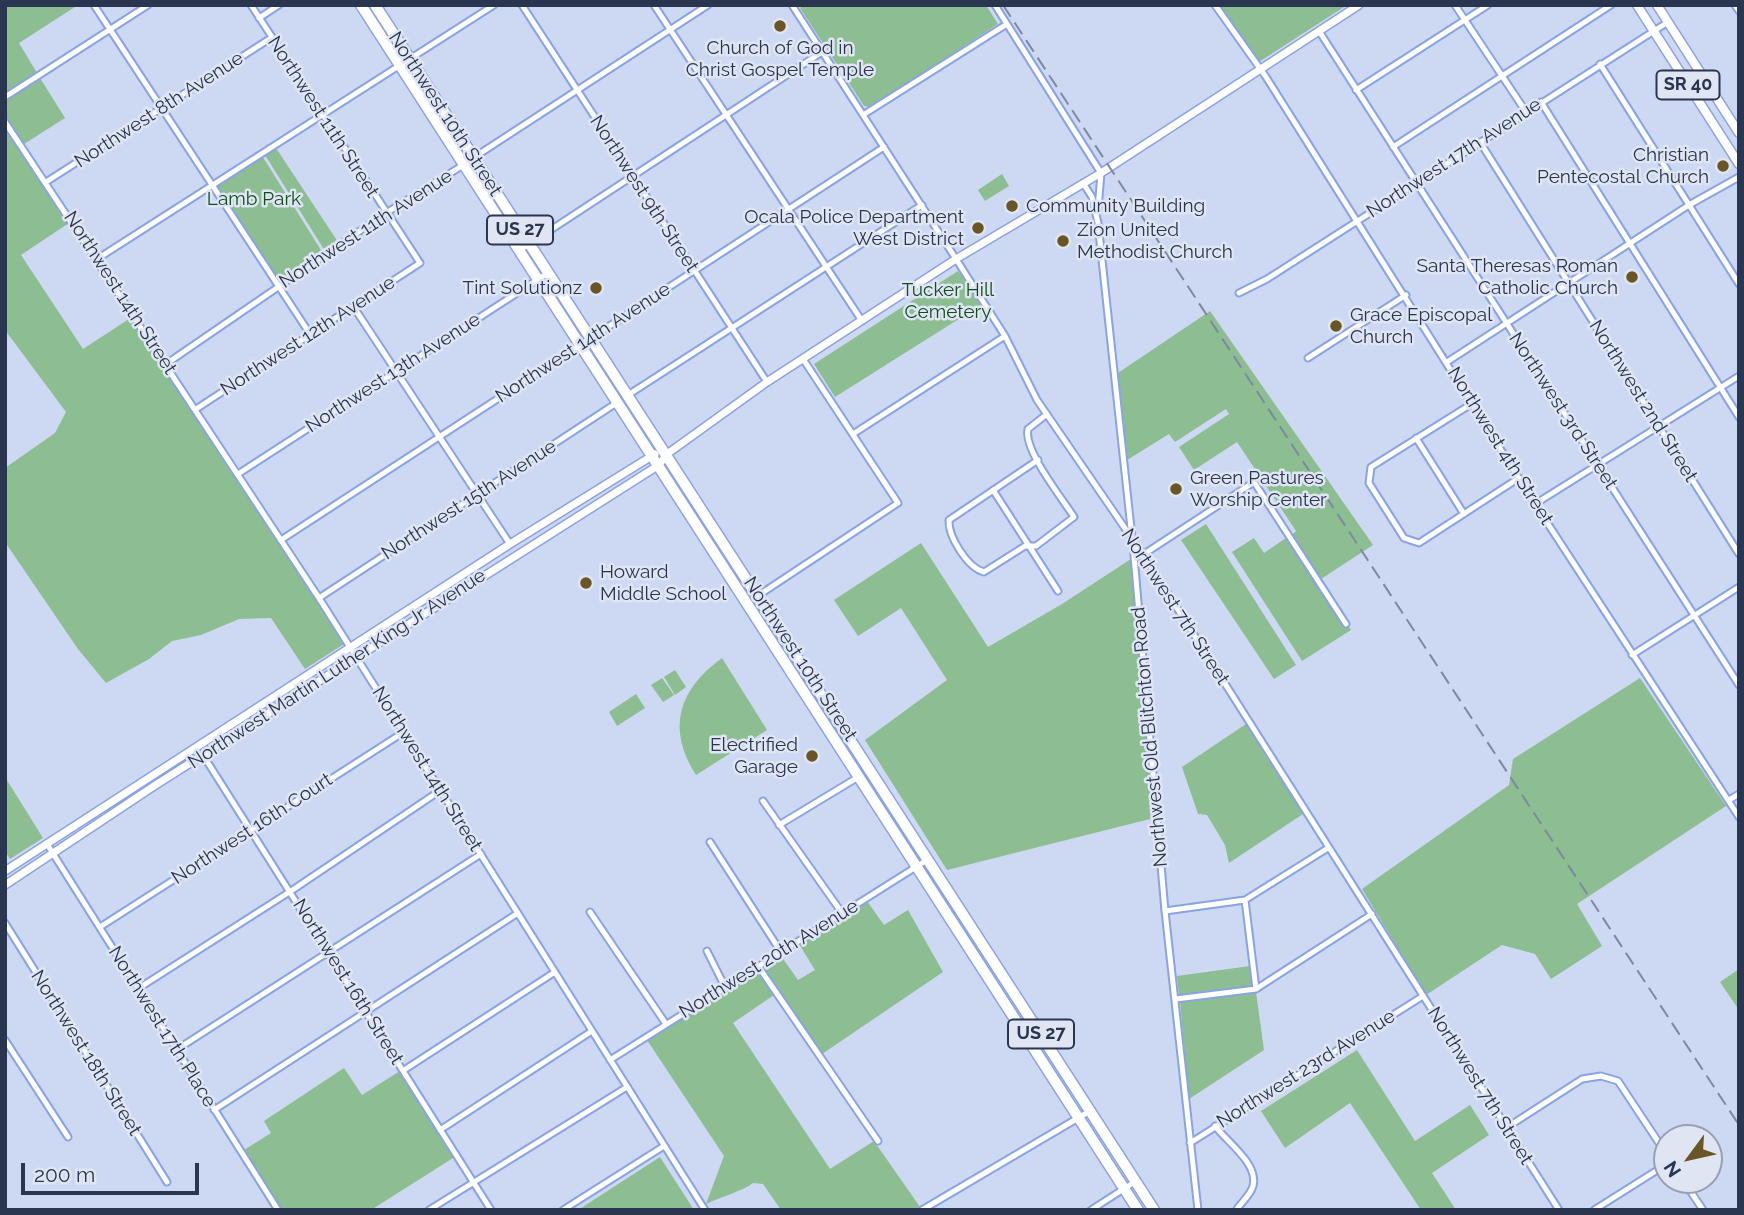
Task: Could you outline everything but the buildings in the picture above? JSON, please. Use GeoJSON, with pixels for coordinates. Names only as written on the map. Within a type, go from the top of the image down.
{"type":"FeatureCollection","features":[{"type":"Feature","properties":{"kind":"highway","name":"Northwest 10th Street"},"geometry":{"type":"LineString","coordinates":[[361,5],[1138,1210]]}},
{"type":"Feature","properties":{"kind":"highway","name":"Northwest 10th Street"},"geometry":{"type":"LineString","coordinates":[[375,5],[1154,1210]]}},
{"type":"Feature","properties":{"kind":"highway"},"geometry":{"type":"LineString","coordinates":[[842,748],[853,741]]}},
{"type":"Feature","properties":{"kind":"highway"},"geometry":{"type":"LineString","coordinates":[[1000,994],[1011,996],[1021,1003]]}},
{"type":"Feature","properties":{"kind":"main road","name":"Northwest Martin Luther King Jr Avenue"},"geometry":{"type":"LineString","coordinates":[[5,884],[659,465],[667,454],[767,382],[956,259],[1101,173],[1359,5]]}},
{"type":"Feature","properties":{"kind":"main road","name":"SR 40"},"geometry":{"type":"LineString","coordinates":[[1637,5],[1739,164]]}},
{"type":"Feature","properties":{"kind":"main road","name":"SR 40"},"geometry":{"type":"LineString","coordinates":[[1657,5],[1739,133]]}},
{"type":"Feature","properties":{"kind":"main road","name":"Northwest Martin Luther King Jr Avenue"},"geometry":{"type":"LineString","coordinates":[[5,871],[651,454]]}},
{"type":"Feature","properties":{"kind":"main road"},"geometry":{"type":"LineString","coordinates":[[651,454],[667,454]]}},
{"type":"Feature","properties":{"kind":"street"},"geometry":{"type":"LineString","coordinates":[[94,5],[160,110],[310,334]]}},
{"type":"Feature","properties":{"kind":"street"},"geometry":{"type":"LineString","coordinates":[[5,97],[148,5]]}},
{"type":"Feature","properties":{"kind":"street","name":"Northwest 11th Street"},"geometry":{"type":"LineString","coordinates":[[251,5],[420,263]]}},
{"type":"Feature","properties":{"kind":"street"},"geometry":{"type":"LineString","coordinates":[[259,18],[279,5]]}},
{"type":"Feature","properties":{"kind":"street"},"geometry":{"type":"LineString","coordinates":[[97,259],[494,5]]}},
{"type":"Feature","properties":{"kind":"street","name":"Northwest 9th Street"},"geometry":{"type":"LineString","coordinates":[[522,5],[767,382]]}},
{"type":"Feature","properties":{"kind":"street"},"geometry":{"type":"LineString","coordinates":[[654,5],[725,117],[790,209],[862,321]]}},
{"type":"Feature","properties":{"kind":"street","name":"Northwest 11th Avenue"},"geometry":{"type":"LineString","coordinates":[[166,364],[386,213],[708,5]]}},
{"type":"Feature","properties":{"kind":"street","name":"Northwest 7th Street"},"geometry":{"type":"LineString","coordinates":[[792,5],[956,259],[1004,336],[1047,414],[1144,556],[1559,1210]]}},
{"type":"Feature","properties":{"kind":"street"},"geometry":{"type":"LineString","coordinates":[[995,5],[1101,173]]}},
{"type":"Feature","properties":{"kind":"street","name":"Northwest 4th Street"},"geometry":{"type":"LineString","coordinates":[[1215,5],[1260,69],[1406,295],[1535,504],[1739,817]]}},
{"type":"Feature","properties":{"kind":"street"},"geometry":{"type":"LineString","coordinates":[[1455,5],[1526,112]]}},
{"type":"Feature","properties":{"kind":"street"},"geometry":{"type":"LineString","coordinates":[[1356,90],[1488,5]]}},
{"type":"Feature","properties":{"kind":"street"},"geometry":{"type":"LineString","coordinates":[[1393,146],[1611,5]]}},
{"type":"Feature","properties":{"kind":"street"},"geometry":{"type":"LineString","coordinates":[[1735,5],[1739,10]]}},
{"type":"Feature","properties":{"kind":"street","name":"Northwest 17th Avenue"},"geometry":{"type":"LineString","coordinates":[[1239,293],[1267,279],[1668,22]]}},
{"type":"Feature","properties":{"kind":"street"},"geometry":{"type":"LineString","coordinates":[[863,116],[1007,24]]}},
{"type":"Feature","properties":{"kind":"street","name":"Northwest 3rd Street"},"geometry":{"type":"LineString","coordinates":[[1319,31],[1739,685]]}},
{"type":"Feature","properties":{"kind":"street","name":"Northwest 8th Avenue"},"geometry":{"type":"LineString","coordinates":[[46,183],[271,38]]}},
{"type":"Feature","properties":{"kind":"street"},"geometry":{"type":"LineString","coordinates":[[520,250],[822,52]]}},
{"type":"Feature","properties":{"kind":"street"},"geometry":{"type":"LineString","coordinates":[[1600,64],[1739,284]]}},
{"type":"Feature","properties":{"kind":"street"},"geometry":{"type":"LineString","coordinates":[[1541,102],[1739,417]]}},
{"type":"Feature","properties":{"kind":"street","name":"Northwest 14th Street"},"geometry":{"type":"LineString","coordinates":[[5,122],[319,598],[705,1210]]}},
{"type":"Feature","properties":{"kind":"street","name":"Northwest 2nd Street"},"geometry":{"type":"LineString","coordinates":[[1480,142],[1739,554]]}},
{"type":"Feature","properties":{"kind":"street","name":"Northwest 14th Avenue"},"geometry":{"type":"LineString","coordinates":[[281,540],[884,147]]}},
{"type":"Feature","properties":{"kind":"street","name":"Northwest Old Blitchton Road"},"geometry":{"type":"LineString","coordinates":[[1098,223],[1101,173]]}},
{"type":"Feature","properties":{"kind":"street"},"geometry":{"type":"LineString","coordinates":[[1447,362],[1689,205],[1739,177]]}},
{"type":"Feature","properties":{"kind":"street","name":"Northwest Old Blitchton Road"},"geometry":{"type":"LineString","coordinates":[[1083,183],[1093,197],[1098,223],[1134,556],[1165,911],[1198,1210]]}},
{"type":"Feature","properties":{"kind":"street"},"geometry":{"type":"LineString","coordinates":[[628,395],[922,205]]}},
{"type":"Feature","properties":{"kind":"street","name":"Northwest 12th Avenue"},"geometry":{"type":"LineString","coordinates":[[196,408],[420,263]]}},
{"type":"Feature","properties":{"kind":"street","name":"Northwest 13th Avenue"},"geometry":{"type":"LineString","coordinates":[[238,474],[548,273]]}},
{"type":"Feature","properties":{"kind":"street"},"geometry":{"type":"LineString","coordinates":[[1308,358],[1406,295]]}},
{"type":"Feature","properties":{"kind":"street"},"geometry":{"type":"LineString","coordinates":[[353,306],[510,544]]}},
{"type":"Feature","properties":{"kind":"street"},"geometry":{"type":"LineString","coordinates":[[853,434],[1004,336]]}},
{"type":"Feature","properties":{"kind":"street"},"geometry":{"type":"LineString","coordinates":[[748,603],[898,503],[803,359]]}},
{"type":"Feature","properties":{"kind":"street"},"geometry":{"type":"LineString","coordinates":[[1535,504],[1739,376]]}},
{"type":"Feature","properties":{"kind":"street","name":"Northwest 15th Avenue"},"geometry":{"type":"LineString","coordinates":[[319,598],[618,401]]}},
{"type":"Feature","properties":{"kind":"street"},"geometry":{"type":"LineString","coordinates":[[1472,403],[1371,467],[1369,483],[1404,538],[1419,543],[1519,478]]}},
{"type":"Feature","properties":{"kind":"street"},"geometry":{"type":"LineString","coordinates":[[1038,460],[949,520],[948,529],[972,567],[984,572],[1029,546],[1036,546],[1074,517],[1038,460],[1027,434],[1028,429],[1047,414]]}},
{"type":"Feature","properties":{"kind":"street"},"geometry":{"type":"LineString","coordinates":[[1416,438],[1464,514]]}},
{"type":"Feature","properties":{"kind":"street"},"geometry":{"type":"LineString","coordinates":[[1134,556],[1144,556],[1254,482],[1346,624]]}},
{"type":"Feature","properties":{"kind":"street"},"geometry":{"type":"LineString","coordinates":[[993,490],[1058,591]]}},
{"type":"Feature","properties":{"kind":"street"},"geometry":{"type":"LineString","coordinates":[[1632,655],[1739,587]]}},
{"type":"Feature","properties":{"kind":"street","name":"Northwest 16th Court"},"geometry":{"type":"LineString","coordinates":[[100,927],[404,732]]}},
{"type":"Feature","properties":{"kind":"street","name":"Northwest 16th Street"},"geometry":{"type":"LineString","coordinates":[[203,755],[367,1010],[491,1210]]}},
{"type":"Feature","properties":{"kind":"street"},"geometry":{"type":"LineString","coordinates":[[779,825],[860,776]]}},
{"type":"Feature","properties":{"kind":"street"},"geometry":{"type":"LineString","coordinates":[[139,988],[291,891],[441,790]]}},
{"type":"Feature","properties":{"kind":"street"},"geometry":{"type":"LineString","coordinates":[[1729,800],[1739,794]]}},
{"type":"Feature","properties":{"kind":"street"},"geometry":{"type":"LineString","coordinates":[[763,801],[842,913]]}},
{"type":"Feature","properties":{"kind":"street"},"geometry":{"type":"LineString","coordinates":[[709,842],[781,952]]}},
{"type":"Feature","properties":{"kind":"street","name":"Northwest 17th Place"},"geometry":{"type":"LineString","coordinates":[[47,844],[278,1210]]}},
{"type":"Feature","properties":{"kind":"street"},"geometry":{"type":"LineString","coordinates":[[1165,911],[1245,900],[1328,848]]}},
{"type":"Feature","properties":{"kind":"street"},"geometry":{"type":"LineString","coordinates":[[176,1050],[481,854]]}},
{"type":"Feature","properties":{"kind":"street","name":"Northwest 20th Avenue"},"geometry":{"type":"LineString","coordinates":[[610,1060],[928,859]]}},
{"type":"Feature","properties":{"kind":"street"},"geometry":{"type":"LineString","coordinates":[[1245,900],[1256,989]]}},
{"type":"Feature","properties":{"kind":"street"},"geometry":{"type":"LineString","coordinates":[[590,912],[666,1024]]}},
{"type":"Feature","properties":{"kind":"street"},"geometry":{"type":"LineString","coordinates":[[214,1110],[518,913]]}},
{"type":"Feature","properties":{"kind":"street"},"geometry":{"type":"LineString","coordinates":[[1176,999],[1256,989],[1372,914]]}},
{"type":"Feature","properties":{"kind":"street","name":"Northwest 18th Street"},"geometry":{"type":"LineString","coordinates":[[5,923],[167,1182]]}},
{"type":"Feature","properties":{"kind":"street"},"geometry":{"type":"LineString","coordinates":[[706,951],[725,987]]}},
{"type":"Feature","properties":{"kind":"street"},"geometry":{"type":"LineString","coordinates":[[758,966],[878,1141]]}},
{"type":"Feature","properties":{"kind":"street"},"geometry":{"type":"LineString","coordinates":[[404,1070],[555,972]]}},
{"type":"Feature","properties":{"kind":"street","name":"Northwest 23rd Avenue"},"geometry":{"type":"LineString","coordinates":[[1190,1143],[1423,996]]}},
{"type":"Feature","properties":{"kind":"street"},"geometry":{"type":"LineString","coordinates":[[440,1130],[592,1031]]}},
{"type":"Feature","properties":{"kind":"street"},"geometry":{"type":"LineString","coordinates":[[5,1040],[68,1138]]}},
{"type":"Feature","properties":{"kind":"street"},"geometry":{"type":"LineString","coordinates":[[1506,1128],[1582,1079],[1601,1076],[1618,1081],[1653,1134]]}},
{"type":"Feature","properties":{"kind":"street"},"geometry":{"type":"LineString","coordinates":[[429,1210],[474,1185],[627,1087]]}},
{"type":"Feature","properties":{"kind":"street"},"geometry":{"type":"LineString","coordinates":[[924,1209],[1090,1111]]}},
{"type":"Feature","properties":{"kind":"street"},"geometry":{"type":"LineString","coordinates":[[1215,1126],[1248,1162],[1254,1174],[1253,1187],[1237,1209]]}},
{"type":"Feature","properties":{"kind":"street"},"geometry":{"type":"LineString","coordinates":[[563,1210],[664,1146]]}},
{"type":"Feature","properties":{"kind":"street"},"geometry":{"type":"LineString","coordinates":[[1594,1210],[1653,1173]]}},
{"type":"Feature","properties":{"kind":"street"},"geometry":{"type":"LineString","coordinates":[[1091,1210],[1136,1181]]}},
{"type":"Feature","properties":{"kind":"street"},"geometry":{"type":"LineString","coordinates":[[1692,1194],[1703,1210]]}},
{"type":"Feature","properties":{"kind":"green space"},"geometry":{"type":"Polygon","coordinates":[[[5,5],[78,5],[19,43],[37,73],[5,93],[5,5]]]}},
{"type":"Feature","properties":{"kind":"green space"},"geometry":{"type":"Polygon","coordinates":[[[804,5],[986,5],[998,24],[870,107],[864,106],[800,8],[804,5]]]}},
{"type":"Feature","properties":{"kind":"green space"},"geometry":{"type":"Polygon","coordinates":[[[1219,5],[1347,5],[1259,62],[1219,5]]]}},
{"type":"Feature","properties":{"kind":"green space"},"geometry":{"type":"Polygon","coordinates":[[[40,78],[65,118],[24,144],[5,116],[5,100],[40,78]]]}},
{"type":"Feature","properties":{"kind":"green space"},"geometry":{"type":"Polygon","coordinates":[[[5,129],[69,223],[21,255],[83,349],[132,317],[344,644],[305,669],[271,618],[239,619],[201,635],[172,641],[149,659],[106,683],[78,649],[5,542],[5,468],[55,433],[66,412],[5,330],[5,129]]]}},
{"type":"Feature","properties":{"kind":"green space"},"geometry":{"type":"Polygon","coordinates":[[[276,148],[338,242],[325,251],[265,155],[276,148]]]}},
{"type":"Feature","properties":{"kind":"green space","name":"Lamb Park"},"geometry":{"type":"Polygon","coordinates":[[[261,154],[324,255],[279,286],[211,186],[261,154]]]}},
{"type":"Feature","properties":{"kind":"green space"},"geometry":{"type":"Polygon","coordinates":[[[1002,174],[1009,186],[985,201],[978,190],[1002,174]]]}},
{"type":"Feature","properties":{"kind":"green space","name":"Tucker Hill Cemetery"},"geometry":{"type":"Polygon","coordinates":[[[958,271],[981,305],[835,397],[814,364],[958,271]]]}},
{"type":"Feature","properties":{"kind":"green space"},"geometry":{"type":"Polygon","coordinates":[[[1210,311],[1373,545],[1321,579],[1292,535],[1296,531],[1237,442],[1194,470],[1179,447],[1229,414],[1226,409],[1175,442],[1169,434],[1127,460],[1118,373],[1210,311]]]}},
{"type":"Feature","properties":{"kind":"green space"},"geometry":{"type":"Polygon","coordinates":[[[1206,524],[1296,665],[1274,679],[1181,540],[1206,524]]]}},
{"type":"Feature","properties":{"kind":"green space"},"geometry":{"type":"Polygon","coordinates":[[[1254,538],[1264,553],[1286,538],[1344,628],[1348,626],[1351,630],[1302,661],[1232,552],[1254,538]]]}},
{"type":"Feature","properties":{"kind":"green space"},"geometry":{"type":"Polygon","coordinates":[[[921,543],[988,647],[1062,604],[1131,559],[1154,818],[947,870],[865,740],[947,680],[901,608],[858,636],[834,600],[921,543]]]}},
{"type":"Feature","properties":{"kind":"green space"},"geometry":{"type":"Polygon","coordinates":[[[722,658],[767,730],[696,775],[681,741],[682,710],[696,683],[722,658]]]}},
{"type":"Feature","properties":{"kind":"green space"},"geometry":{"type":"Polygon","coordinates":[[[675,670],[686,687],[675,695],[664,677],[675,670]]]}},
{"type":"Feature","properties":{"kind":"green space"},"geometry":{"type":"Polygon","coordinates":[[[662,678],[674,695],[663,702],[651,685],[662,678]]]}},
{"type":"Feature","properties":{"kind":"green space"},"geometry":{"type":"Polygon","coordinates":[[[1640,678],[1726,806],[1577,904],[1602,946],[1551,979],[1535,954],[1502,945],[1426,995],[1362,889],[1509,785],[1513,759],[1640,678]]]}},
{"type":"Feature","properties":{"kind":"green space"},"geometry":{"type":"Polygon","coordinates":[[[636,694],[645,708],[617,726],[609,712],[636,694]]]}},
{"type":"Feature","properties":{"kind":"green space"},"geometry":{"type":"Polygon","coordinates":[[[1246,724],[1303,814],[1229,863],[1225,845],[1207,815],[1198,814],[1182,767],[1246,724]]]}},
{"type":"Feature","properties":{"kind":"green space"},"geometry":{"type":"Polygon","coordinates":[[[5,777],[43,838],[10,859],[5,851],[5,777]]]}},
{"type":"Feature","properties":{"kind":"green space"},"geometry":{"type":"Polygon","coordinates":[[[867,901],[884,925],[908,910],[943,972],[822,1054],[763,967],[781,956],[798,980],[815,970],[799,944],[867,901]]]}},
{"type":"Feature","properties":{"kind":"green space"},"geometry":{"type":"Polygon","coordinates":[[[1250,966],[1252,986],[1179,995],[1177,976],[1250,966]]]}},
{"type":"Feature","properties":{"kind":"green space"},"geometry":{"type":"Polygon","coordinates":[[[1739,969],[1739,1010],[1720,982],[1739,969]]]}},
{"type":"Feature","properties":{"kind":"green space"},"geometry":{"type":"Polygon","coordinates":[[[757,971],[774,995],[733,1023],[830,1169],[874,1141],[920,1207],[915,1210],[781,1210],[763,1184],[753,1183],[706,1204],[724,1156],[647,1040],[757,971]]]}},
{"type":"Feature","properties":{"kind":"green space"},"geometry":{"type":"Polygon","coordinates":[[[1256,992],[1264,1050],[1189,1099],[1180,1002],[1256,992]]]}},
{"type":"Feature","properties":{"kind":"green space"},"geometry":{"type":"Polygon","coordinates":[[[1357,1050],[1415,1141],[1470,1105],[1489,1135],[1432,1173],[1456,1210],[1421,1210],[1350,1103],[1285,1148],[1261,1111],[1357,1050]]]}},
{"type":"Feature","properties":{"kind":"green space"},"geometry":{"type":"Polygon","coordinates":[[[344,1068],[362,1095],[400,1071],[453,1158],[371,1210],[282,1210],[244,1150],[271,1133],[264,1121],[344,1068]]]}},
{"type":"Feature","properties":{"kind":"green space"},"geometry":{"type":"Polygon","coordinates":[[[660,1157],[694,1210],[578,1210],[660,1157]]]}},
{"type":"Feature","properties":{"kind":"railway"},"geometry":{"type":"LineString","coordinates":[[1003,5],[1739,1125]]}},
{"type":"Feature","properties":{"kind":"place","name":"Church of God in Christ Gospel Temple"},"geometry":{"type":"Point","coordinates":[780,26]}},
{"type":"Feature","properties":{"kind":"place","name":"Christian Pentecostal Church"},"geometry":{"type":"Point","coordinates":[1723,166]}},
{"type":"Feature","properties":{"kind":"place","name":"Community Building"},"geometry":{"type":"Point","coordinates":[1012,206]}},
{"type":"Feature","properties":{"kind":"place","name":"Ocala Police Department West District"},"geometry":{"type":"Point","coordinates":[978,228]}},
{"type":"Feature","properties":{"kind":"place","name":"Zion United Methodist Church"},"geometry":{"type":"Point","coordinates":[1063,241]}},
{"type":"Feature","properties":{"kind":"place","name":"Santa Theresas Roman Catholic Church"},"geometry":{"type":"Point","coordinates":[1632,277]}},
{"type":"Feature","properties":{"kind":"place","name":"Tint Solutionz"},"geometry":{"type":"Point","coordinates":[596,288]}},
{"type":"Feature","properties":{"kind":"place","name":"Grace Episcopal Church"},"geometry":{"type":"Point","coordinates":[1336,326]}},
{"type":"Feature","properties":{"kind":"place","name":"Green Pastures Worship Center"},"geometry":{"type":"Point","coordinates":[1176,489]}},
{"type":"Feature","properties":{"kind":"place","name":"Howard Middle School"},"geometry":{"type":"Point","coordinates":[586,583]}},
{"type":"Feature","properties":{"kind":"place","name":"Electrified Garage"},"geometry":{"type":"Point","coordinates":[812,756]}}]}
